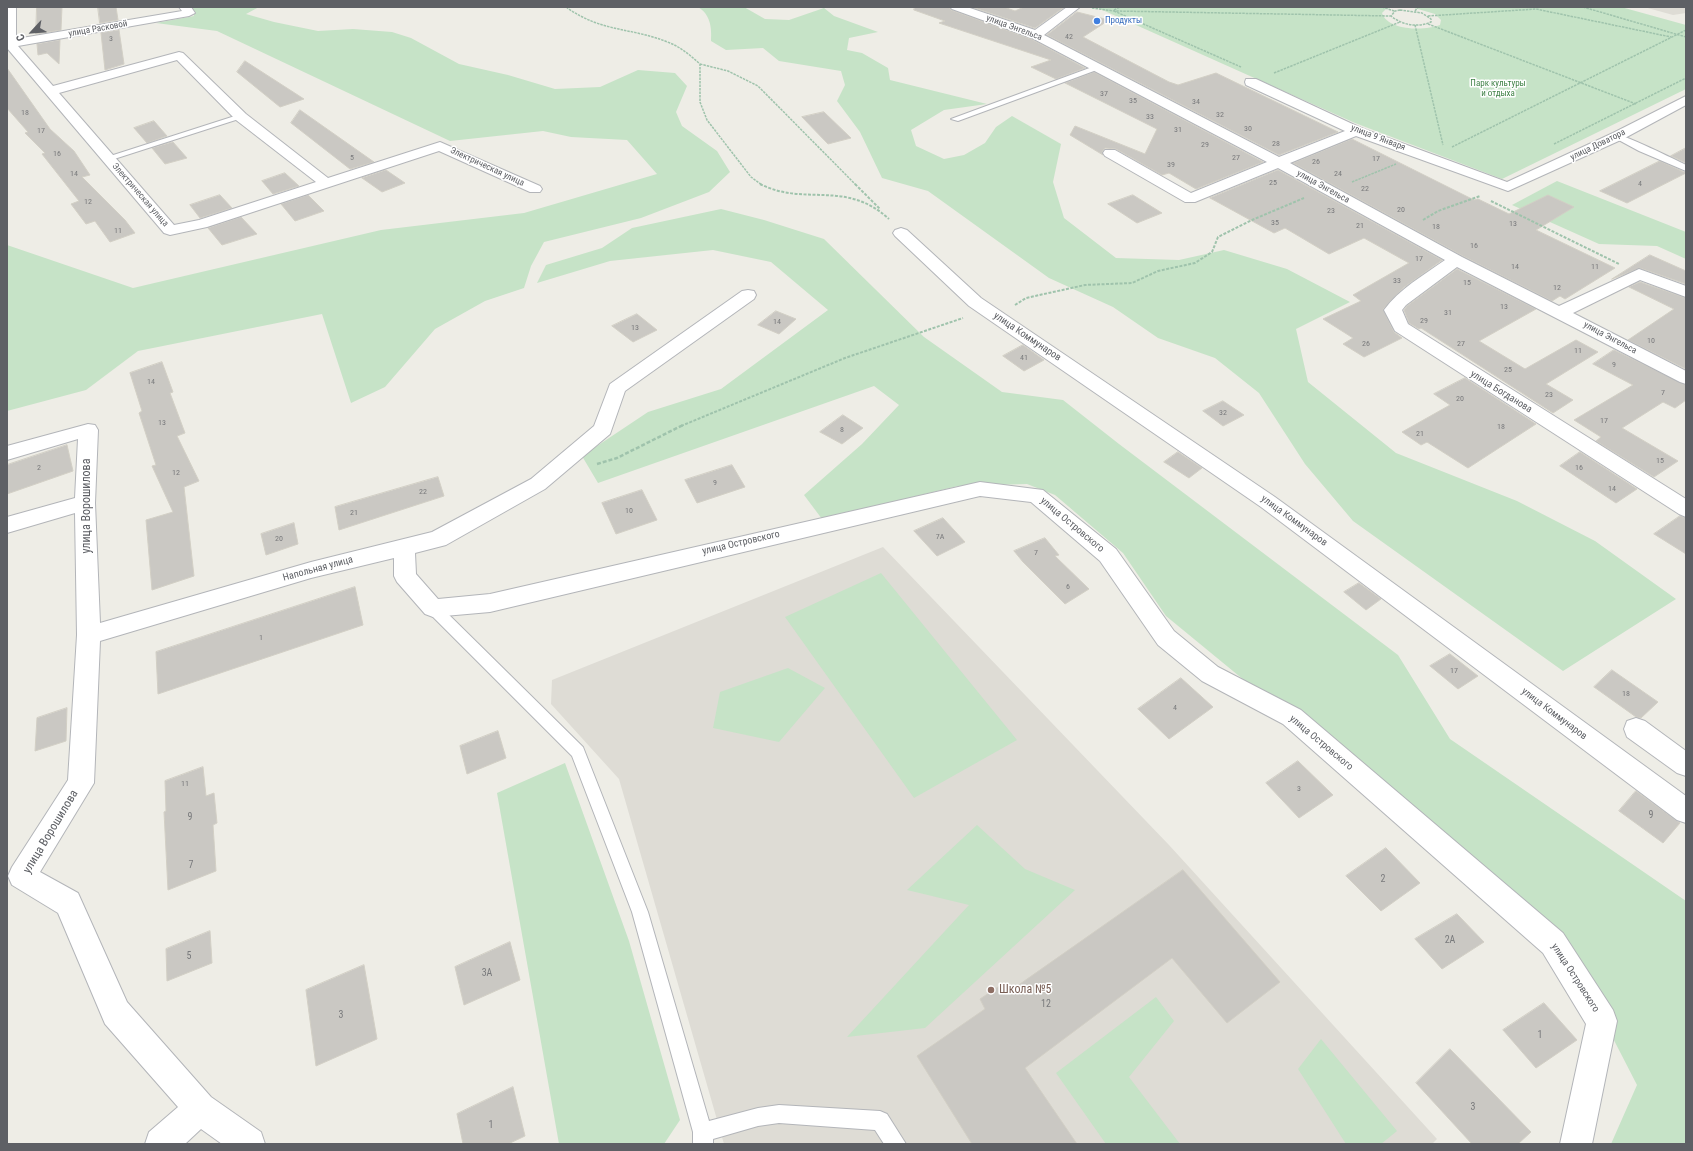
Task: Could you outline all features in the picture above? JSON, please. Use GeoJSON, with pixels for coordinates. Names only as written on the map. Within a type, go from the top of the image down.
{"type":"FeatureCollection","features":[{"type":"Feature","properties":{"kind":"street"},"geometry":{"type":"LineString","coordinates":[[9,44],[10,7]]}},
{"type":"Feature","properties":{"kind":"street","name":"улица Энгельса"},"geometry":{"type":"LineString","coordinates":[[956,7],[1036,35],[1328,189],[1456,260],[1561,312],[1686,378]]}},
{"type":"Feature","properties":{"kind":"street"},"geometry":{"type":"LineString","coordinates":[[1036,35],[1074,7]]}},
{"type":"Feature","properties":{"kind":"street","name":"улица Расковой"},"geometry":{"type":"LineString","coordinates":[[9,44],[187,10]]}},
{"type":"Feature","properties":{"kind":"street","name":"Электрическая улица"},"geometry":{"type":"LineString","coordinates":[[9,44],[170,230],[202,224],[440,146],[535,189]]}},
{"type":"Feature","properties":{"kind":"street"},"geometry":{"type":"LineString","coordinates":[[50,91],[179,56],[241,117],[326,183]]}},
{"type":"Feature","properties":{"kind":"street","name":"улица 9 Января"},"geometry":{"type":"LineString","coordinates":[[1251,82],[1356,131],[1508,187]]}},
{"type":"Feature","properties":{"kind":"street","name":"улица Доватора"},"geometry":{"type":"LineString","coordinates":[[1508,187],[1618,136],[1686,100]]}},
{"type":"Feature","properties":{"kind":"street"},"geometry":{"type":"LineString","coordinates":[[1110,153],[1190,199],[1356,131]]}},
{"type":"Feature","properties":{"kind":"street","name":"улица Коммунаров"},"geometry":{"type":"LineString","coordinates":[[901,234],[975,302],[1268,502],[1686,811]]}},
{"type":"Feature","properties":{"kind":"street","name":"улица Богданова"},"geometry":{"type":"LineString","coordinates":[[1456,260],[1400,301],[1393,310],[1401,328],[1686,509]]}},
{"type":"Feature","properties":{"kind":"street"},"geometry":{"type":"LineString","coordinates":[[1561,312],[1639,274],[1686,292]]}},
{"type":"Feature","properties":{"kind":"street","name":"Напольная улица"},"geometry":{"type":"LineString","coordinates":[[89,635],[311,570],[438,539],[538,484],[603,429],[617,388],[748,295]]}},
{"type":"Feature","properties":{"kind":"street","name":"улица Ворошилова"},"geometry":{"type":"LineString","coordinates":[[7,452],[88,430],[86,503],[89,635],[81,783],[14,877],[68,903],[116,1013],[200,1108],[249,1144]]}},
{"type":"Feature","properties":{"kind":"street","name":"улица Островского"},"geometry":{"type":"LineString","coordinates":[[433,608],[490,603],[828,523],[980,489],[1036,495],[1108,555],[1166,638],[1210,674],[1292,717],[1553,943],[1602,1021],[1576,1144]]}},
{"type":"Feature","properties":{"kind":"street"},"geometry":{"type":"LineString","coordinates":[[7,525],[86,503]]}},
{"type":"Feature","properties":{"kind":"street"},"geometry":{"type":"LineString","coordinates":[[404,547],[405,576],[433,608]]}},
{"type":"Feature","properties":{"kind":"street"},"geometry":{"type":"LineString","coordinates":[[1636,728],[1686,765]]}},
{"type":"Feature","properties":{"kind":"street"},"geometry":{"type":"LineString","coordinates":[[161,1144],[200,1108]]}},
{"type":"Feature","properties":{"kind":"lane"},"geometry":{"type":"LineString","coordinates":[[955,118],[1098,68]]}},
{"type":"Feature","properties":{"kind":"lane"},"geometry":{"type":"LineString","coordinates":[[108,158],[241,117]]}},
{"type":"Feature","properties":{"kind":"lane"},"geometry":{"type":"LineString","coordinates":[[1618,136],[1642,149],[1686,168]]}},
{"type":"Feature","properties":{"kind":"lane"},"geometry":{"type":"LineString","coordinates":[[433,608],[578,752],[640,912],[703,1138],[758,1117],[779,1114],[880,1122],[896,1144]]}},
{"type":"Feature","properties":{"kind":"path"},"geometry":{"type":"LineString","coordinates":[[566,7],[574,15],[602,26],[672,43],[692,55],[700,64],[728,71],[758,86],[882,211],[901,234]]}},
{"type":"Feature","properties":{"kind":"path"},"geometry":{"type":"LineString","coordinates":[[1088,7],[1114,11],[1391,16],[1400,22],[1415,25],[1428,24],[1660,113]]}},
{"type":"Feature","properties":{"kind":"path"},"geometry":{"type":"LineString","coordinates":[[1114,11],[1120,7]]}},
{"type":"Feature","properties":{"kind":"path"},"geometry":{"type":"LineString","coordinates":[[1382,7],[1394,11],[1415,11],[1428,16],[1536,9],[1671,37]]}},
{"type":"Feature","properties":{"kind":"path"},"geometry":{"type":"LineString","coordinates":[[1415,11],[1418,7]]}},
{"type":"Feature","properties":{"kind":"path"},"geometry":{"type":"LineString","coordinates":[[1583,7],[1686,37]]}},
{"type":"Feature","properties":{"kind":"path"},"geometry":{"type":"LineString","coordinates":[[1114,11],[1242,68]]}},
{"type":"Feature","properties":{"kind":"path"},"geometry":{"type":"LineString","coordinates":[[1391,16],[1394,11]]}},
{"type":"Feature","properties":{"kind":"path"},"geometry":{"type":"LineString","coordinates":[[1428,16],[1431,19],[1431,22],[1428,24]]}},
{"type":"Feature","properties":{"kind":"path"},"geometry":{"type":"LineString","coordinates":[[1271,75],[1400,22]]}},
{"type":"Feature","properties":{"kind":"path"},"geometry":{"type":"LineString","coordinates":[[1415,25],[1445,151]]}},
{"type":"Feature","properties":{"kind":"path"},"geometry":{"type":"LineString","coordinates":[[1429,158],[1686,30]]}},
{"type":"Feature","properties":{"kind":"path"},"geometry":{"type":"LineString","coordinates":[[700,64],[699,99],[704,119],[735,154],[756,182],[780,192],[820,193],[858,199],[882,211]]}},
{"type":"Feature","properties":{"kind":"path"},"geometry":{"type":"LineString","coordinates":[[1553,144],[1686,78]]}},
{"type":"Feature","properties":{"kind":"path"},"geometry":{"type":"LineString","coordinates":[[595,465],[616,458],[695,419],[752,398],[845,358],[990,313],[1026,298],[1085,284],[1132,283],[1158,271],[1195,263],[1212,252],[1218,237],[1275,210],[1328,189],[1345,185],[1409,159],[1414,152]]}},
{"type":"Feature","properties":{"kind":"path"},"geometry":{"type":"LineString","coordinates":[[1402,230],[1438,211],[1479,196],[1486,198],[1639,274]]}},
{"type":"Feature","properties":{"kind":"shaded area"},"geometry":{"type":"Polygon","coordinates":[[[1644,7],[1686,7],[1686,13],[1673,15],[1644,7]]]}},
{"type":"Feature","properties":{"kind":"shaded area","name":"Школа №5"},"geometry":{"type":"Polygon","coordinates":[[[883,547],[1169,845],[1437,1139],[1432,1144],[724,1144],[619,779],[551,704],[552,680],[883,547]]]}},
{"type":"Feature","properties":{"kind":"green space"},"geometry":{"type":"Polygon","coordinates":[[[192,7],[259,7],[246,14],[274,22],[318,31],[353,29],[392,32],[411,38],[459,64],[508,75],[555,89],[600,87],[638,70],[675,73],[687,86],[676,112],[682,126],[717,151],[730,172],[709,192],[641,218],[544,242],[531,266],[524,288],[485,301],[435,329],[385,387],[351,403],[322,314],[138,351],[86,390],[7,411],[7,245],[133,288],[381,230],[524,213],[657,174],[627,140],[571,137],[543,131],[450,141],[217,31],[156,23],[194,16],[192,7]]]}},
{"type":"Feature","properties":{"kind":"green space"},"geometry":{"type":"Polygon","coordinates":[[[698,7],[744,7],[765,19],[789,20],[824,8],[834,16],[878,32],[849,38],[847,50],[862,53],[888,68],[890,80],[987,104],[944,110],[911,130],[916,146],[944,159],[964,155],[985,143],[996,127],[1012,116],[1061,144],[1053,182],[1064,218],[1116,258],[1179,260],[1224,250],[1287,269],[1350,302],[1296,329],[1308,382],[1396,453],[1517,501],[1595,541],[1676,599],[1563,671],[1353,521],[1305,464],[1259,393],[1215,358],[1158,338],[1113,307],[1049,278],[928,191],[882,178],[860,132],[837,101],[845,85],[841,71],[779,61],[763,48],[726,50],[711,41],[711,31],[708,17],[698,7]]]}},
{"type":"Feature","properties":{"kind":"green space","name":"Парк культуры и отдыха"},"geometry":{"type":"Polygon","coordinates":[[[1394,7],[1386,9],[1382,13],[1386,19],[1399,26],[1417,29],[1440,25],[1441,20],[1435,14],[1411,7],[1621,7],[1686,25],[1686,89],[1502,179],[1355,123],[1098,8],[1394,7]]]}},
{"type":"Feature","properties":{"kind":"green space"},"geometry":{"type":"Polygon","coordinates":[[[1557,181],[1686,232],[1686,259],[1657,246],[1599,244],[1512,205],[1557,181]]]}},
{"type":"Feature","properties":{"kind":"green space"},"geometry":{"type":"Polygon","coordinates":[[[721,209],[764,220],[824,239],[924,337],[1002,392],[1063,400],[1398,655],[1450,739],[1686,901],[1686,1144],[1611,1144],[1637,1085],[1564,943],[1166,616],[1123,553],[1055,495],[1027,484],[958,486],[822,519],[804,495],[862,444],[899,405],[874,386],[598,483],[582,456],[648,412],[721,389],[828,310],[771,262],[713,250],[610,261],[537,283],[546,265],[602,248],[632,228],[721,209]]]}},
{"type":"Feature","properties":{"kind":"green space"},"geometry":{"type":"Polygon","coordinates":[[[881,573],[1017,740],[914,798],[785,617],[881,573]]]}},
{"type":"Feature","properties":{"kind":"green space"},"geometry":{"type":"Polygon","coordinates":[[[788,668],[825,688],[779,742],[713,728],[720,692],[788,668]]]}},
{"type":"Feature","properties":{"kind":"green space"},"geometry":{"type":"Polygon","coordinates":[[[565,763],[629,941],[680,1120],[664,1144],[559,1144],[497,793],[565,763]]]}},
{"type":"Feature","properties":{"kind":"green space"},"geometry":{"type":"Polygon","coordinates":[[[977,825],[1025,869],[1075,890],[925,1028],[847,1037],[969,905],[907,890],[977,825]]]}},
{"type":"Feature","properties":{"kind":"green space"},"geometry":{"type":"Polygon","coordinates":[[[1156,997],[1174,1021],[1129,1077],[1180,1144],[1106,1144],[1056,1073],[1156,997]]]}},
{"type":"Feature","properties":{"kind":"green space"},"geometry":{"type":"Polygon","coordinates":[[[1321,1039],[1397,1131],[1381,1144],[1346,1144],[1298,1069],[1321,1039]]]}},
{"type":"Feature","properties":{"kind":"building"},"geometry":{"type":"Polygon","coordinates":[[[37,7],[62,7],[61,30],[36,34],[37,7]]]}},
{"type":"Feature","properties":{"kind":"building"},"geometry":{"type":"Polygon","coordinates":[[[98,7],[116,7],[118,20],[100,23],[98,7]]]}},
{"type":"Feature","properties":{"kind":"building"},"geometry":{"type":"Polygon","coordinates":[[[915,7],[948,7],[951,10],[1031,39],[1085,68],[1056,79],[1031,67],[1051,60],[939,23],[945,21],[914,10],[915,7]]]}},
{"type":"Feature","properties":{"kind":"building"},"geometry":{"type":"Polygon","coordinates":[[[972,7],[1004,7],[1015,11],[1024,7],[1063,8],[1035,28],[972,7]]]}},
{"type":"Feature","properties":{"kind":"building"},"geometry":{"type":"Polygon","coordinates":[[[1077,12],[1109,20],[1083,37],[1169,82],[1178,85],[1216,73],[1338,132],[1279,155],[1047,35],[1077,12]]]}},
{"type":"Feature","properties":{"kind":"building"},"geometry":{"type":"Polygon","coordinates":[[[119,30],[124,64],[105,70],[101,33],[119,30]]]}},
{"type":"Feature","properties":{"kind":"building"},"geometry":{"type":"Polygon","coordinates":[[[60,40],[59,64],[47,53],[38,55],[37,44],[60,40]]]}},
{"type":"Feature","properties":{"kind":"building"},"geometry":{"type":"Polygon","coordinates":[[[245,61],[304,99],[280,107],[237,72],[245,61]]]}},
{"type":"Feature","properties":{"kind":"building"},"geometry":{"type":"Polygon","coordinates":[[[7,68],[50,129],[74,151],[90,175],[82,177],[125,220],[135,233],[110,242],[95,221],[86,224],[71,204],[79,201],[42,154],[45,153],[25,133],[28,132],[7,108],[7,68]]]}},
{"type":"Feature","properties":{"kind":"building"},"geometry":{"type":"Polygon","coordinates":[[[1094,72],[1263,162],[1196,189],[1169,173],[1162,175],[1116,149],[1105,148],[1102,152],[1103,155],[1070,135],[1075,126],[1145,154],[1157,129],[1065,83],[1094,72]]]}},
{"type":"Feature","properties":{"kind":"building"},"geometry":{"type":"Polygon","coordinates":[[[300,110],[374,162],[350,169],[291,123],[300,110]]]}},
{"type":"Feature","properties":{"kind":"building"},"geometry":{"type":"Polygon","coordinates":[[[824,112],[851,138],[828,144],[802,117],[824,112]]]}},
{"type":"Feature","properties":{"kind":"building"},"geometry":{"type":"Polygon","coordinates":[[[154,121],[167,136],[147,143],[134,128],[154,121]]]}},
{"type":"Feature","properties":{"kind":"building"},"geometry":{"type":"Polygon","coordinates":[[[1352,139],[1474,200],[1478,199],[1509,214],[1548,195],[1574,207],[1536,230],[1615,268],[1565,299],[1560,296],[1552,301],[1463,256],[1293,163],[1352,139]]]}},
{"type":"Feature","properties":{"kind":"building"},"geometry":{"type":"Polygon","coordinates":[[[173,142],[187,158],[165,164],[152,148],[173,142]]]}},
{"type":"Feature","properties":{"kind":"building"},"geometry":{"type":"Polygon","coordinates":[[[1686,148],[1686,163],[1671,156],[1686,148]]]}},
{"type":"Feature","properties":{"kind":"building"},"geometry":{"type":"Polygon","coordinates":[[[1660,161],[1686,173],[1627,203],[1600,191],[1660,161]]]}},
{"type":"Feature","properties":{"kind":"building"},"geometry":{"type":"Polygon","coordinates":[[[386,170],[405,183],[382,192],[362,178],[386,170]]]}},
{"type":"Feature","properties":{"kind":"building"},"geometry":{"type":"Polygon","coordinates":[[[1278,170],[1442,260],[1403,288],[1383,309],[1394,332],[1402,338],[1364,357],[1343,344],[1353,338],[1323,319],[1361,301],[1353,295],[1409,263],[1364,238],[1329,254],[1285,228],[1274,233],[1210,198],[1278,170]]]}},
{"type":"Feature","properties":{"kind":"building"},"geometry":{"type":"Polygon","coordinates":[[[285,173],[299,186],[273,194],[262,181],[285,173]]]}},
{"type":"Feature","properties":{"kind":"building"},"geometry":{"type":"Polygon","coordinates":[[[220,195],[232,208],[200,218],[190,205],[220,195]]]}},
{"type":"Feature","properties":{"kind":"building"},"geometry":{"type":"Polygon","coordinates":[[[308,195],[324,211],[295,221],[281,204],[308,195]]]}},
{"type":"Feature","properties":{"kind":"building"},"geometry":{"type":"Polygon","coordinates":[[[1133,195],[1162,213],[1137,223],[1108,204],[1133,195]]]}},
{"type":"Feature","properties":{"kind":"building"},"geometry":{"type":"Polygon","coordinates":[[[241,217],[257,234],[222,245],[208,228],[241,217]]]}},
{"type":"Feature","properties":{"kind":"building"},"geometry":{"type":"Polygon","coordinates":[[[1650,255],[1686,271],[1686,284],[1640,268],[1612,279],[1650,255]]]}},
{"type":"Feature","properties":{"kind":"building"},"geometry":{"type":"Polygon","coordinates":[[[1457,269],[1536,309],[1479,341],[1525,369],[1576,340],[1598,352],[1546,384],[1573,400],[1553,413],[1421,328],[1419,329],[1409,323],[1404,310],[1407,306],[1457,269]]]}},
{"type":"Feature","properties":{"kind":"building"},"geometry":{"type":"Polygon","coordinates":[[[1640,282],[1686,298],[1686,369],[1628,340],[1674,309],[1629,287],[1640,282]]]}},
{"type":"Feature","properties":{"kind":"building"},"geometry":{"type":"Polygon","coordinates":[[[776,311],[796,319],[779,334],[758,325],[776,311]]]}},
{"type":"Feature","properties":{"kind":"building"},"geometry":{"type":"Polygon","coordinates":[[[637,314],[657,330],[633,342],[612,326],[637,314]]]}},
{"type":"Feature","properties":{"kind":"building"},"geometry":{"type":"Polygon","coordinates":[[[1023,345],[1044,360],[1024,371],[1003,356],[1023,345]]]}},
{"type":"Feature","properties":{"kind":"building"},"geometry":{"type":"Polygon","coordinates":[[[1614,350],[1686,385],[1686,400],[1675,408],[1663,402],[1622,428],[1678,461],[1654,477],[1596,441],[1601,437],[1574,420],[1633,385],[1593,364],[1614,350]]]}},
{"type":"Feature","properties":{"kind":"building"},"geometry":{"type":"Polygon","coordinates":[[[162,362],[173,392],[170,393],[185,433],[177,436],[199,481],[184,487],[194,576],[152,590],[146,520],[173,512],[152,466],[156,465],[139,413],[142,411],[130,373],[162,362]]]}},
{"type":"Feature","properties":{"kind":"building"},"geometry":{"type":"Polygon","coordinates":[[[1465,378],[1536,424],[1468,468],[1427,442],[1421,445],[1402,432],[1450,405],[1434,394],[1465,378]]]}},
{"type":"Feature","properties":{"kind":"building"},"geometry":{"type":"Polygon","coordinates":[[[1223,401],[1244,415],[1223,426],[1203,411],[1223,401]]]}},
{"type":"Feature","properties":{"kind":"building"},"geometry":{"type":"Polygon","coordinates":[[[843,415],[863,428],[842,444],[820,432],[843,415]]]}},
{"type":"Feature","properties":{"kind":"building"},"geometry":{"type":"Polygon","coordinates":[[[67,445],[73,471],[7,494],[7,465],[67,445]]]}},
{"type":"Feature","properties":{"kind":"building"},"geometry":{"type":"Polygon","coordinates":[[[1178,452],[1202,468],[1189,478],[1164,462],[1178,452]]]}},
{"type":"Feature","properties":{"kind":"building"},"geometry":{"type":"Polygon","coordinates":[[[1580,452],[1637,489],[1616,503],[1560,466],[1580,452]]]}},
{"type":"Feature","properties":{"kind":"building"},"geometry":{"type":"Polygon","coordinates":[[[732,465],[745,487],[697,503],[685,480],[732,465]]]}},
{"type":"Feature","properties":{"kind":"building"},"geometry":{"type":"Polygon","coordinates":[[[438,477],[444,496],[339,530],[335,507],[438,477]]]}},
{"type":"Feature","properties":{"kind":"building"},"geometry":{"type":"Polygon","coordinates":[[[642,490],[657,520],[616,534],[602,503],[642,490]]]}},
{"type":"Feature","properties":{"kind":"building"},"geometry":{"type":"Polygon","coordinates":[[[1680,516],[1686,518],[1686,554],[1654,534],[1680,516]]]}},
{"type":"Feature","properties":{"kind":"building"},"geometry":{"type":"Polygon","coordinates":[[[943,518],[965,542],[937,556],[914,531],[943,518]]]}},
{"type":"Feature","properties":{"kind":"building"},"geometry":{"type":"Polygon","coordinates":[[[294,523],[298,544],[266,555],[261,534],[294,523]]]}},
{"type":"Feature","properties":{"kind":"building"},"geometry":{"type":"Polygon","coordinates":[[[1045,538],[1059,555],[1055,556],[1089,589],[1065,604],[1014,551],[1045,538]]]}},
{"type":"Feature","properties":{"kind":"building"},"geometry":{"type":"Polygon","coordinates":[[[1359,583],[1381,599],[1366,610],[1344,592],[1359,583]]]}},
{"type":"Feature","properties":{"kind":"building"},"geometry":{"type":"Polygon","coordinates":[[[355,587],[363,625],[158,694],[156,652],[355,587]]]}},
{"type":"Feature","properties":{"kind":"building"},"geometry":{"type":"Polygon","coordinates":[[[1450,654],[1478,676],[1458,689],[1430,666],[1450,654]]]}},
{"type":"Feature","properties":{"kind":"building"},"geometry":{"type":"Polygon","coordinates":[[[1612,670],[1658,702],[1641,718],[1636,717],[1594,687],[1612,670]]]}},
{"type":"Feature","properties":{"kind":"building"},"geometry":{"type":"Polygon","coordinates":[[[1181,678],[1213,707],[1169,739],[1138,709],[1181,678]]]}},
{"type":"Feature","properties":{"kind":"building"},"geometry":{"type":"Polygon","coordinates":[[[67,708],[66,741],[35,751],[37,718],[67,708]]]}},
{"type":"Feature","properties":{"kind":"building"},"geometry":{"type":"Polygon","coordinates":[[[498,731],[506,758],[467,774],[460,746],[498,731]]]}},
{"type":"Feature","properties":{"kind":"building"},"geometry":{"type":"Polygon","coordinates":[[[1298,761],[1333,795],[1299,818],[1266,783],[1298,761]]]}},
{"type":"Feature","properties":{"kind":"building"},"geometry":{"type":"Polygon","coordinates":[[[203,767],[206,796],[214,793],[217,823],[213,825],[216,871],[168,890],[164,812],[166,811],[165,781],[203,767]]]}},
{"type":"Feature","properties":{"kind":"building"},"geometry":{"type":"Polygon","coordinates":[[[1636,791],[1680,823],[1663,843],[1619,811],[1636,791]]]}},
{"type":"Feature","properties":{"kind":"building"},"geometry":{"type":"Polygon","coordinates":[[[1386,848],[1420,883],[1381,911],[1346,876],[1386,848]]]}},
{"type":"Feature","properties":{"kind":"building"},"geometry":{"type":"Polygon","coordinates":[[[1183,870],[1280,982],[1227,1023],[1172,958],[1025,1068],[1077,1144],[972,1144],[917,1056],[985,1009],[980,999],[1004,983],[1011,990],[1183,870]]]}},
{"type":"Feature","properties":{"kind":"building"},"geometry":{"type":"Polygon","coordinates":[[[1457,914],[1484,942],[1442,969],[1415,939],[1457,914]]]}},
{"type":"Feature","properties":{"kind":"building"},"geometry":{"type":"Polygon","coordinates":[[[210,931],[212,963],[167,981],[166,949],[210,931]]]}},
{"type":"Feature","properties":{"kind":"building"},"geometry":{"type":"Polygon","coordinates":[[[510,942],[520,980],[464,1005],[455,967],[510,942]]]}},
{"type":"Feature","properties":{"kind":"building"},"geometry":{"type":"Polygon","coordinates":[[[364,965],[377,1039],[316,1066],[306,990],[364,965]]]}},
{"type":"Feature","properties":{"kind":"building"},"geometry":{"type":"Polygon","coordinates":[[[1544,1003],[1577,1040],[1536,1068],[1503,1030],[1544,1003]]]}},
{"type":"Feature","properties":{"kind":"building"},"geometry":{"type":"Polygon","coordinates":[[[1450,1049],[1531,1132],[1518,1144],[1472,1144],[1416,1083],[1450,1049]]]}},
{"type":"Feature","properties":{"kind":"building"},"geometry":{"type":"Polygon","coordinates":[[[513,1087],[525,1136],[508,1144],[463,1144],[457,1114],[513,1087]]]}},
{"type":"Feature","properties":{"kind":"place","name":"Продукты"},"geometry":{"type":"Point","coordinates":[1097,21]}},
{"type":"Feature","properties":{"kind":"place","name":"Школа №5"},"geometry":{"type":"Point","coordinates":[991,990]}}]}
